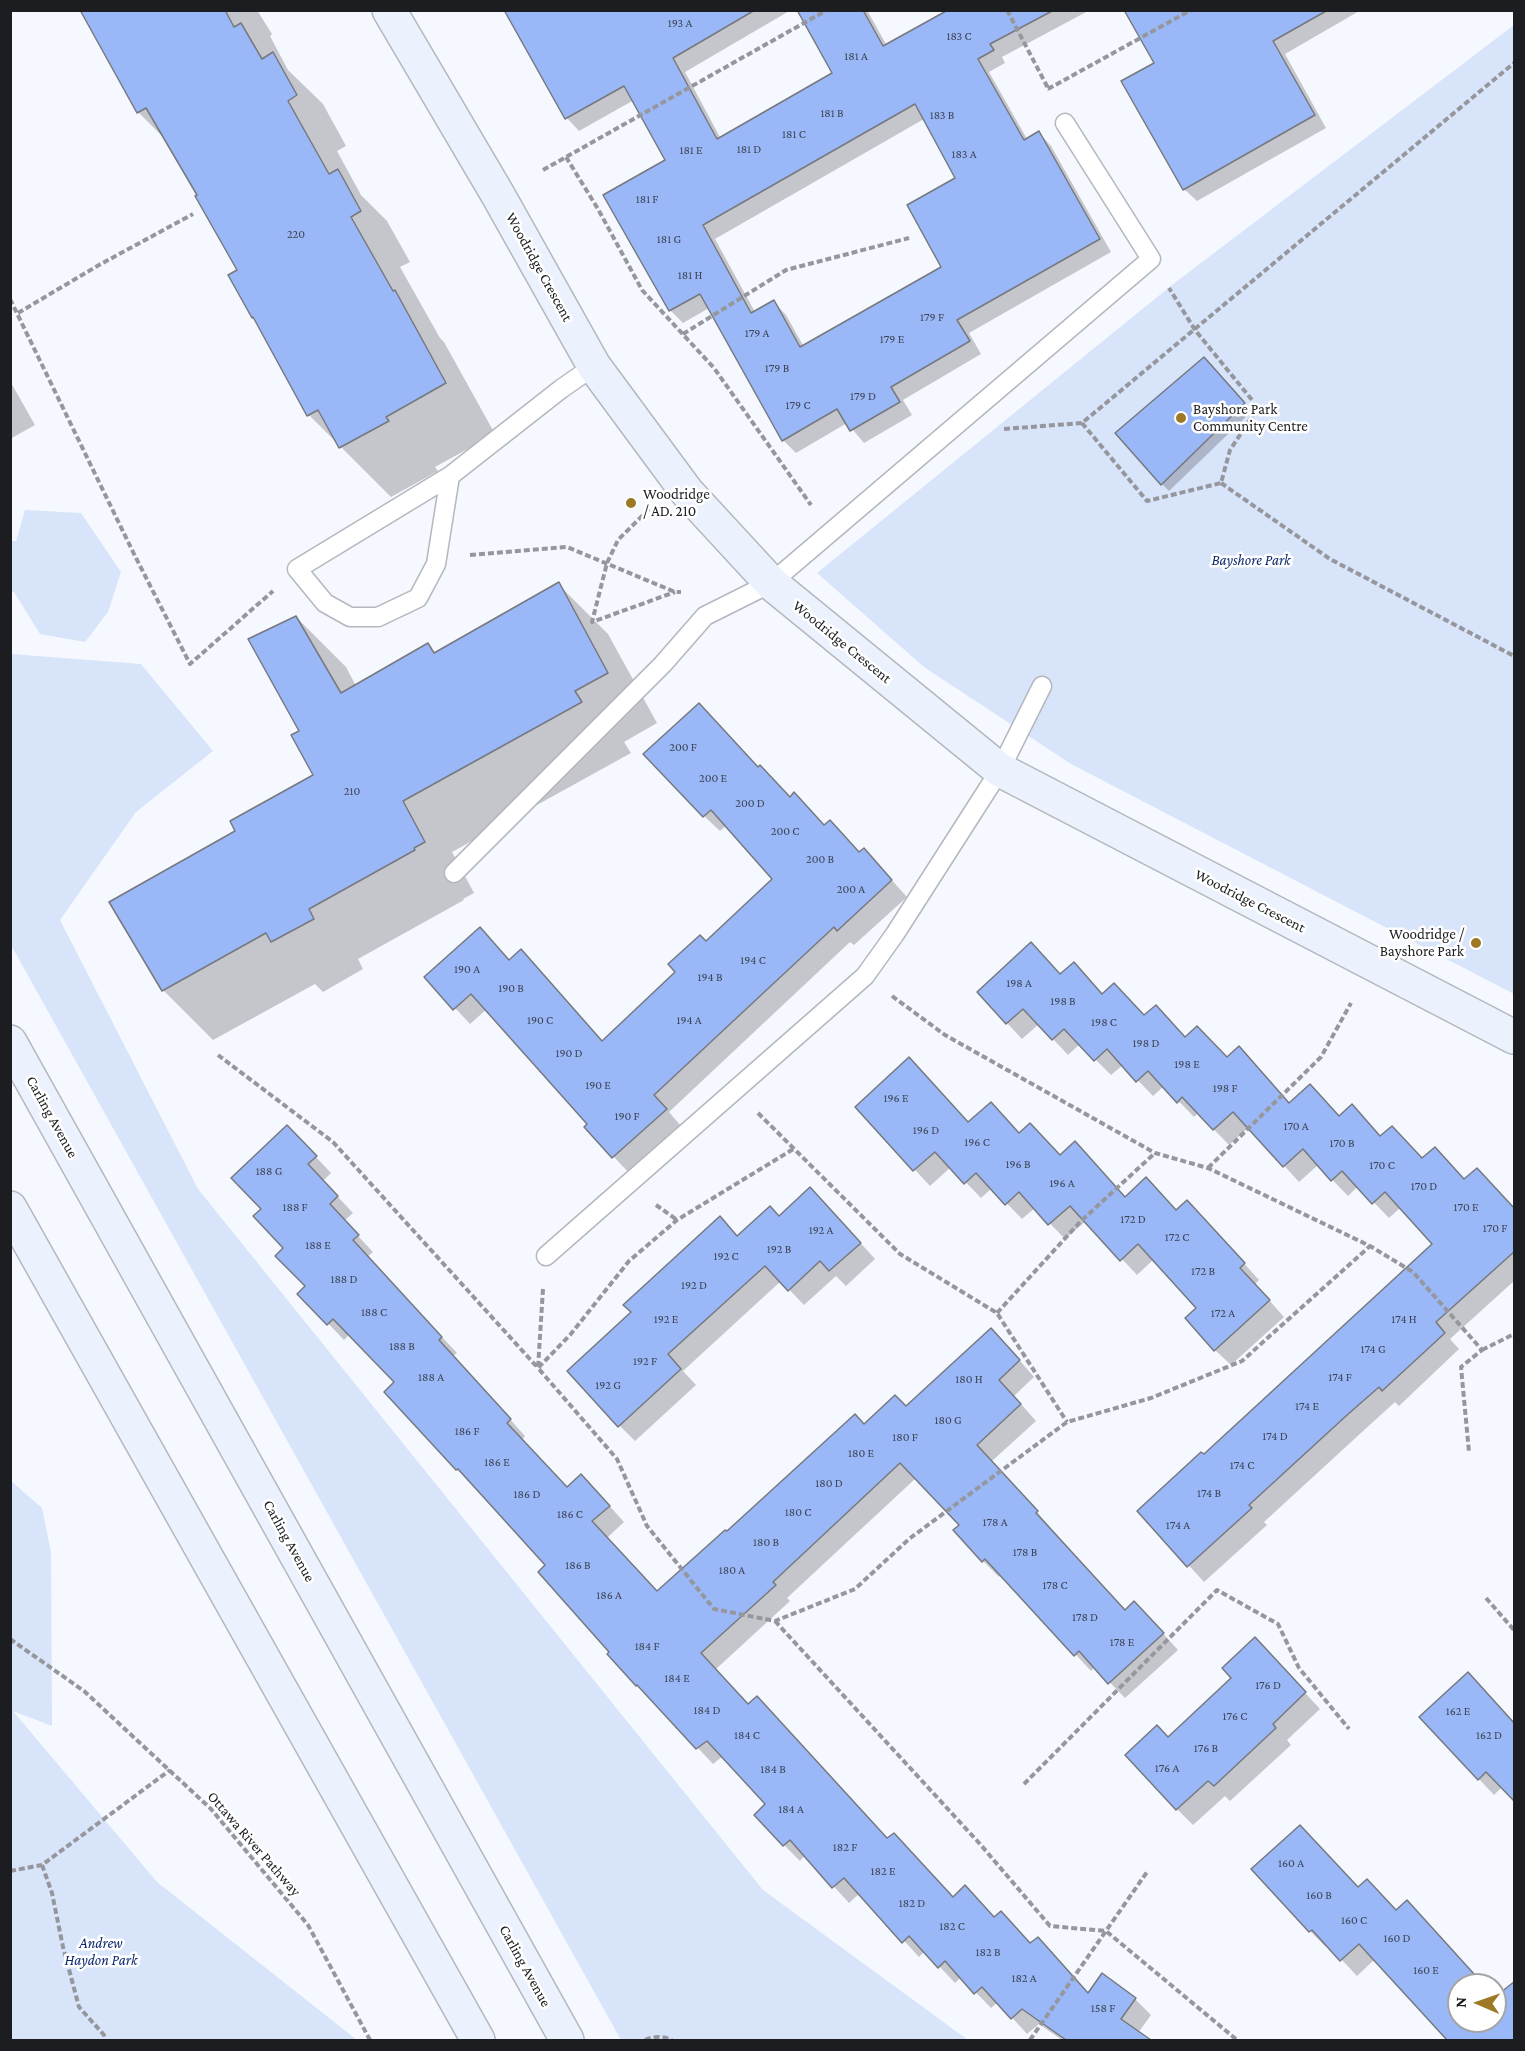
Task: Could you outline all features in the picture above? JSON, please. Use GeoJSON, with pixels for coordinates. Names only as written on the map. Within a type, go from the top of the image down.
{"type":"FeatureCollection","features":[{"type":"Feature","properties":{"kind":"main road","name":"Woodridge Crescent"},"geometry":{"type":"LineString","coordinates":[[389,10],[498,195],[594,366],[687,492],[771,584],[1000,770],[1515,1037]]}},
{"type":"Feature","properties":{"kind":"main road","name":"Carling Avenue"},"geometry":{"type":"LineString","coordinates":[[10,1042],[567,2040]]}},
{"type":"Feature","properties":{"kind":"main road"},"geometry":{"type":"LineString","coordinates":[[10,1208],[477,2040]]}},
{"type":"Feature","properties":{"kind":"lane"},"geometry":{"type":"LineString","coordinates":[[454,873],[663,664],[705,616],[771,584],[1151,259],[1065,123]]}},
{"type":"Feature","properties":{"kind":"lane"},"geometry":{"type":"LineString","coordinates":[[450,476],[436,564],[418,598],[378,617],[350,617],[326,603],[297,568],[450,476],[561,388],[594,366]]}},
{"type":"Feature","properties":{"kind":"lane"},"geometry":{"type":"LineString","coordinates":[[546,1256],[865,976],[895,934],[1000,770],[1042,686]]}},
{"type":"Feature","properties":{"kind":"path"},"geometry":{"type":"LineString","coordinates":[[543,170],[827,10]]}},
{"type":"Feature","properties":{"kind":"path"},"geometry":{"type":"LineString","coordinates":[[1006,10],[1065,123]]}},
{"type":"Feature","properties":{"kind":"path"},"geometry":{"type":"LineString","coordinates":[[1048,89],[1191,10]]}},
{"type":"Feature","properties":{"kind":"path"},"geometry":{"type":"LineString","coordinates":[[947,433],[1083,423],[1515,63]]}},
{"type":"Feature","properties":{"kind":"path"},"geometry":{"type":"LineString","coordinates":[[566,157],[598,209],[642,290],[714,368],[831,532]]}},
{"type":"Feature","properties":{"kind":"path"},"geometry":{"type":"LineString","coordinates":[[18,313],[192,214]]}},
{"type":"Feature","properties":{"kind":"path"},"geometry":{"type":"LineString","coordinates":[[683,334],[786,270],[909,238]]}},
{"type":"Feature","properties":{"kind":"path"},"geometry":{"type":"LineString","coordinates":[[1151,259],[1195,330],[1252,400],[1255,412],[1230,450],[1221,483]]}},
{"type":"Feature","properties":{"kind":"path"},"geometry":{"type":"LineString","coordinates":[[10,299],[190,664],[297,568]]}},
{"type":"Feature","properties":{"kind":"path"},"geometry":{"type":"LineString","coordinates":[[1083,423],[1146,501],[1221,483],[1330,559],[1515,656]]}},
{"type":"Feature","properties":{"kind":"path"},"geometry":{"type":"LineString","coordinates":[[649,508],[618,540],[607,563],[592,622],[675,592]]}},
{"type":"Feature","properties":{"kind":"path"},"geometry":{"type":"LineString","coordinates":[[436,564],[474,554],[567,547],[675,592],[704,593],[735,601]]}},
{"type":"Feature","properties":{"kind":"path"},"geometry":{"type":"LineString","coordinates":[[865,976],[945,1035],[1155,1153],[1208,1168],[1371,1246],[1413,1272],[1482,1350]]}},
{"type":"Feature","properties":{"kind":"path"},"geometry":{"type":"LineString","coordinates":[[1208,1168],[1321,1058],[1351,1003]]}},
{"type":"Feature","properties":{"kind":"path"},"geometry":{"type":"LineString","coordinates":[[218,1055],[333,1142],[538,1368],[617,1459],[647,1527],[714,1609],[775,1621],[855,1589],[909,1539],[1067,1422],[1151,1398],[1242,1361],[1371,1246]]}},
{"type":"Feature","properties":{"kind":"path"},"geometry":{"type":"LineString","coordinates":[[736,1091],[900,1254],[997,1313],[1067,1422]]}},
{"type":"Feature","properties":{"kind":"path"},"geometry":{"type":"LineString","coordinates":[[538,1368],[570,1335],[629,1261],[677,1220],[795,1148]]}},
{"type":"Feature","properties":{"kind":"path"},"geometry":{"type":"LineString","coordinates":[[997,1313],[1080,1221],[1155,1153]]}},
{"type":"Feature","properties":{"kind":"path"},"geometry":{"type":"LineString","coordinates":[[538,1368],[546,1256]]}},
{"type":"Feature","properties":{"kind":"path"},"geometry":{"type":"LineString","coordinates":[[1469,1452],[1461,1367],[1482,1350],[1515,1334]]}},
{"type":"Feature","properties":{"kind":"path"},"geometry":{"type":"LineString","coordinates":[[1024,1784],[1217,1590],[1278,1624],[1299,1668],[1349,1729]]}},
{"type":"Feature","properties":{"kind":"path"},"geometry":{"type":"LineString","coordinates":[[1485,1598],[1515,1630]]}},
{"type":"Feature","properties":{"kind":"path"},"geometry":{"type":"LineString","coordinates":[[775,1621],[972,1836],[1050,1926],[1106,1931],[1237,2040]]}},
{"type":"Feature","properties":{"kind":"path","name":"Ottawa River Pathway"},"geometry":{"type":"LineString","coordinates":[[10,1639],[84,1691],[211,1809],[308,1924],[370,2040]]}},
{"type":"Feature","properties":{"kind":"path"},"geometry":{"type":"LineString","coordinates":[[10,1871],[42,1866],[170,1770]]}},
{"type":"Feature","properties":{"kind":"path"},"geometry":{"type":"LineString","coordinates":[[42,1866],[52,1893],[79,2007],[104,2035],[105,2040]]}},
{"type":"Feature","properties":{"kind":"path"},"geometry":{"type":"LineString","coordinates":[[1030,2040],[1147,1872]]}},
{"type":"Feature","properties":{"kind":"path"},"geometry":{"type":"LineString","coordinates":[[645,2040],[661,2036],[672,2040]]}},
{"type":"Feature","properties":{"kind":"green space","name":"Bayshore Park"},"geometry":{"type":"Polygon","coordinates":[[[1514,25],[1514,994],[1071,764],[924,667],[817,573],[1172,285],[1514,25]]]}},
{"type":"Feature","properties":{"kind":"green space"},"geometry":{"type":"Polygon","coordinates":[[[25,510],[81,513],[121,572],[108,612],[85,642],[40,634],[14,592],[11,592],[11,541],[16,541],[25,510]]]}},
{"type":"Feature","properties":{"kind":"green space"},"geometry":{"type":"Polygon","coordinates":[[[11,654],[141,664],[213,751],[136,812],[60,920],[198,1189],[763,1890],[968,2040],[621,2040],[11,945],[11,654]]]}},
{"type":"Feature","properties":{"kind":"green space","name":"Andrew Haydon Park"},"geometry":{"type":"Polygon","coordinates":[[[10,1480],[42,1508],[51,1552],[52,1726],[13,1711],[157,1882],[357,2040],[11,2040],[10,1480]]]}},
{"type":"Feature","properties":{"kind":"building"},"geometry":{"type":"Polygon","coordinates":[[[80,10],[225,10],[234,27],[241,23],[262,59],[273,52],[297,95],[288,101],[329,174],[338,169],[361,211],[351,217],[393,291],[395,290],[446,383],[386,417],[389,421],[339,448],[318,410],[307,416],[228,275],[237,270],[195,196],[197,195],[146,108],[137,113],[80,10]]]}},
{"type":"Feature","properties":{"kind":"building"},"geometry":{"type":"Polygon","coordinates":[[[504,10],[755,10],[673,58],[717,139],[832,73],[797,10],[863,10],[883,46],[948,10],[1054,10],[990,44],[994,50],[978,59],[1024,140],[1039,131],[1100,239],[957,320],[970,341],[891,387],[900,402],[850,431],[837,409],[782,441],[700,294],[669,311],[603,195],[665,160],[624,86],[565,119],[504,10]],[[915,104],[703,225],[751,313],[774,300],[800,347],[941,267],[907,205],[955,178],[915,104]]]}},
{"type":"Feature","properties":{"kind":"building"},"geometry":{"type":"Polygon","coordinates":[[[1124,10],[1328,10],[1273,41],[1315,115],[1183,190],[1121,81],[1154,63],[1124,10]]]}},
{"type":"Feature","properties":{"kind":"building","name":"Bayshore Park Community Centre"},"geometry":{"type":"Polygon","coordinates":[[[1204,357],[1245,403],[1161,485],[1115,433],[1204,357]]]}},
{"type":"Feature","properties":{"kind":"building"},"geometry":{"type":"Polygon","coordinates":[[[559,582],[608,673],[575,691],[582,702],[403,801],[425,842],[414,848],[415,850],[309,909],[314,919],[271,942],[266,933],[162,991],[109,902],[235,831],[230,821],[313,775],[291,735],[299,731],[248,639],[296,616],[341,693],[428,643],[434,653],[559,582]]]}},
{"type":"Feature","properties":{"kind":"building"},"geometry":{"type":"Polygon","coordinates":[[[699,703],[758,767],[760,765],[790,797],[794,792],[824,825],[830,820],[859,852],[864,848],[892,880],[837,931],[834,927],[654,1095],[667,1109],[612,1158],[584,1127],[587,1124],[471,994],[453,1010],[424,977],[480,927],[509,960],[521,949],[602,1041],[675,972],[668,964],[700,935],[706,941],[772,879],[711,810],[703,817],[643,754],[699,703]]]}},
{"type":"Feature","properties":{"kind":"building"},"geometry":{"type":"Polygon","coordinates":[[[1031,942],[1060,974],[1074,962],[1102,994],[1114,983],[1144,1015],[1156,1005],[1185,1037],[1197,1026],[1227,1057],[1239,1046],[1289,1103],[1310,1084],[1339,1116],[1352,1104],[1380,1136],[1392,1126],[1422,1158],[1435,1147],[1464,1179],[1477,1168],[1515,1209],[1515,1251],[1436,1322],[1445,1333],[1382,1391],[1379,1387],[1346,1416],[1249,1505],[1252,1508],[1187,1567],[1137,1511],[1201,1452],[1204,1454],[1432,1244],[1385,1192],[1372,1204],[1342,1171],[1331,1181],[1303,1149],[1283,1167],[1233,1112],[1213,1130],[1182,1097],[1177,1103],[1148,1071],[1136,1082],[1107,1049],[1094,1061],[1064,1029],[1052,1040],[1023,1009],[1006,1024],[977,992],[1031,942]]]}},
{"type":"Feature","properties":{"kind":"building"},"geometry":{"type":"Polygon","coordinates":[[[909,1057],[968,1122],[991,1102],[1019,1133],[1030,1123],[1060,1155],[1075,1141],[1125,1197],[1146,1177],[1176,1210],[1187,1200],[1245,1263],[1240,1268],[1270,1300],[1214,1351],[1185,1318],[1196,1308],[1138,1244],[1120,1261],[1070,1206],[1048,1225],[1019,1192],[1005,1205],[976,1173],[964,1184],[935,1152],[913,1171],[855,1107],[909,1057]]]}},
{"type":"Feature","properties":{"kind":"building"},"geometry":{"type":"Polygon","coordinates":[[[287,1125],[317,1156],[308,1164],[338,1196],[330,1204],[359,1235],[353,1240],[442,1337],[439,1340],[511,1419],[507,1423],[567,1487],[581,1474],[610,1506],[592,1521],[657,1591],[725,1530],[727,1531],[855,1414],[864,1424],[895,1395],[906,1406],[991,1328],[1020,1360],[999,1380],[1021,1404],[977,1445],[1125,1610],[1134,1601],[1164,1633],[1108,1684],[1079,1651],[1074,1656],[985,1559],[982,1562],[953,1530],[959,1525],[900,1463],[773,1582],[776,1585],[701,1653],[748,1704],[757,1696],[887,1838],[894,1833],[953,1897],[965,1885],[994,1917],[1001,1911],[1030,1943],[1038,1937],[1088,1993],[1102,1973],[1136,1998],[1121,2019],[1151,2040],[1066,2040],[1022,2009],[1011,2019],[982,1987],[974,1994],[945,1961],[938,1968],[909,1936],[902,1943],[844,1878],[832,1888],[790,1840],[783,1846],[754,1815],[765,1804],[707,1741],[696,1749],[636,1686],[538,1572],[545,1565],[384,1392],[394,1382],[333,1319],[327,1325],[297,1294],[305,1286],[275,1256],[283,1248],[253,1216],[261,1209],[231,1178],[287,1125]]]}},
{"type":"Feature","properties":{"kind":"building"},"geometry":{"type":"Polygon","coordinates":[[[810,1187],[861,1243],[829,1271],[820,1261],[788,1291],[765,1266],[668,1354],[681,1369],[618,1427],[567,1371],[631,1312],[623,1305],[720,1216],[737,1236],[770,1206],[779,1216],[810,1187]]]}},
{"type":"Feature","properties":{"kind":"building"},"geometry":{"type":"Polygon","coordinates":[[[1255,1637],[1306,1692],[1273,1724],[1276,1728],[1214,1786],[1208,1781],[1176,1810],[1125,1755],[1157,1725],[1168,1737],[1231,1678],[1222,1668],[1255,1637]]]}},
{"type":"Feature","properties":{"kind":"building"},"geometry":{"type":"Polygon","coordinates":[[[1468,1672],[1515,1724],[1515,1802],[1486,1772],[1478,1780],[1419,1717],[1468,1672]]]}},
{"type":"Feature","properties":{"kind":"building"},"geometry":{"type":"Polygon","coordinates":[[[1300,1825],[1358,1887],[1367,1879],[1396,1910],[1407,1900],[1473,1973],[1447,1973],[1447,2033],[1507,2033],[1507,1987],[1515,1981],[1515,2040],[1447,2040],[1359,1944],[1340,1961],[1312,1930],[1309,1932],[1251,1869],[1300,1825]]]}},
{"type":"Feature","properties":{"kind":"place","name":"Bayshore Park Community Centre"},"geometry":{"type":"Point","coordinates":[1181,418]}},
{"type":"Feature","properties":{"kind":"place","name":"Woodridge / AD. 210"},"geometry":{"type":"Point","coordinates":[631,503]}},
{"type":"Feature","properties":{"kind":"place","name":"Woodridge / Bayshore Park"},"geometry":{"type":"Point","coordinates":[1476,943]}}]}
